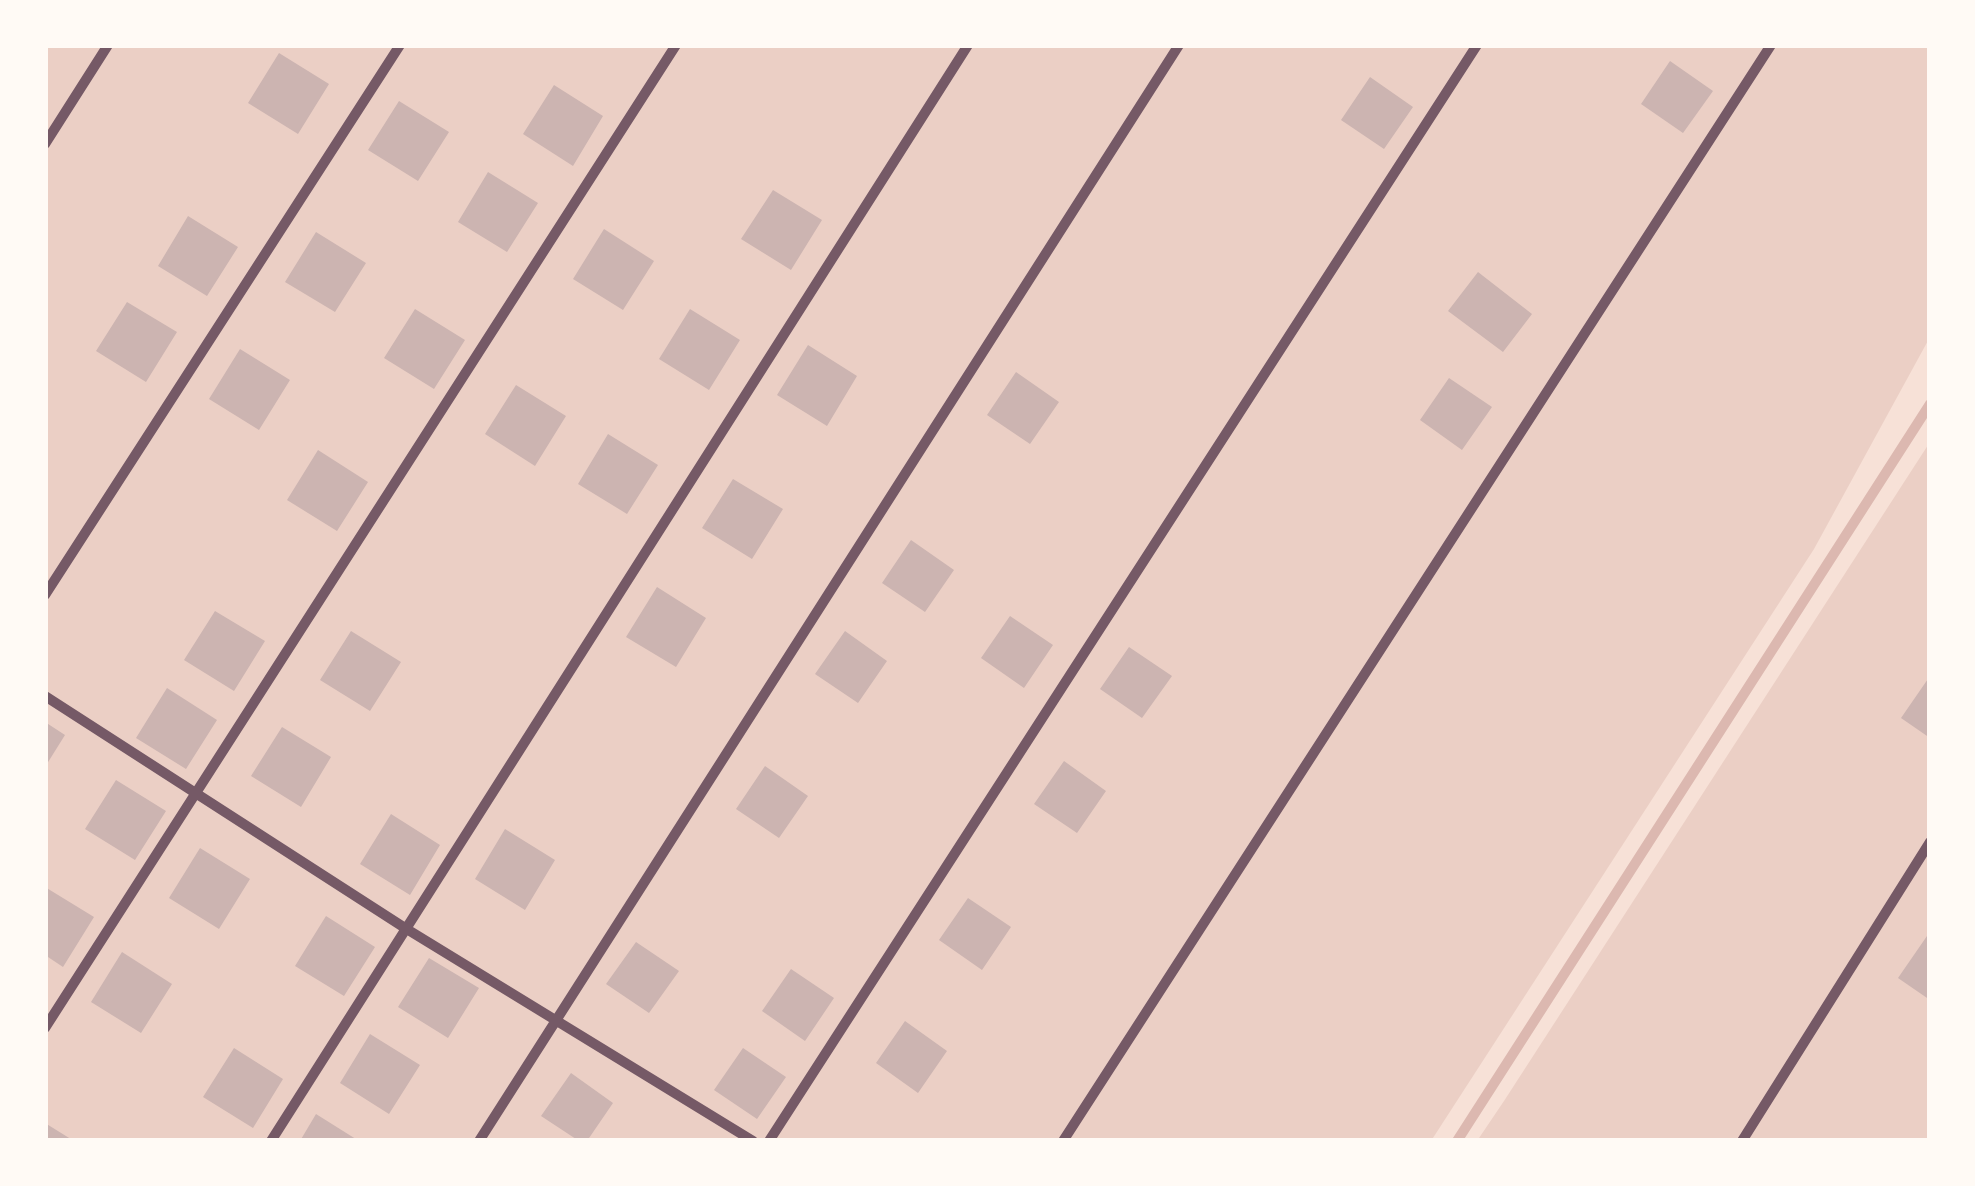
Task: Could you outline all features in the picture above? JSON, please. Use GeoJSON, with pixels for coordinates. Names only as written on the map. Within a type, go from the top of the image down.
{"type":"FeatureCollection","features":[{"type":"Feature","properties":{"kind":"street"},"geometry":{"type":"LineString","coordinates":[[45,144],[108,45]]}},
{"type":"Feature","properties":{"kind":"street"},"geometry":{"type":"LineString","coordinates":[[45,595],[400,45]]}},
{"type":"Feature","properties":{"kind":"street"},"geometry":{"type":"LineString","coordinates":[[45,1028],[676,45]]}},
{"type":"Feature","properties":{"kind":"street"},"geometry":{"type":"LineString","coordinates":[[271,1141],[968,45]]}},
{"type":"Feature","properties":{"kind":"street"},"geometry":{"type":"LineString","coordinates":[[479,1141],[1179,45]]}},
{"type":"Feature","properties":{"kind":"street"},"geometry":{"type":"LineString","coordinates":[[769,1141],[1477,45]]}},
{"type":"Feature","properties":{"kind":"street"},"geometry":{"type":"LineString","coordinates":[[1062,1141],[1771,45]]}},
{"type":"Feature","properties":{"kind":"street"},"geometry":{"type":"LineString","coordinates":[[45,696],[405,928],[753,1141]]}},
{"type":"Feature","properties":{"kind":"street"},"geometry":{"type":"LineString","coordinates":[[1742,1141],[1930,842]]}},
{"type":"Feature","properties":{"kind":"shaded area"},"geometry":{"type":"Polygon","coordinates":[[[45,45],[1930,45],[1930,337],[1814,549],[1431,1141],[45,1141],[45,45]]]}},
{"type":"Feature","properties":{"kind":"shaded area"},"geometry":{"type":"Polygon","coordinates":[[[1930,442],[1930,1141],[1477,1141],[1504,1101],[1930,442]]]}},
{"type":"Feature","properties":{"kind":"building"},"geometry":{"type":"Polygon","coordinates":[[[279,53],[329,84],[298,134],[248,103],[279,53]]]}},
{"type":"Feature","properties":{"kind":"building"},"geometry":{"type":"Polygon","coordinates":[[[1670,61],[1713,91],[1683,133],[1641,104],[1670,61]]]}},
{"type":"Feature","properties":{"kind":"building"},"geometry":{"type":"Polygon","coordinates":[[[1370,77],[1413,107],[1384,149],[1341,120],[1370,77]]]}},
{"type":"Feature","properties":{"kind":"building"},"geometry":{"type":"Polygon","coordinates":[[[554,85],[603,116],[573,166],[523,134],[554,85]]]}},
{"type":"Feature","properties":{"kind":"building"},"geometry":{"type":"Polygon","coordinates":[[[399,101],[449,132],[418,181],[368,150],[399,101]]]}},
{"type":"Feature","properties":{"kind":"building"},"geometry":{"type":"Polygon","coordinates":[[[488,172],[538,203],[507,252],[458,222],[488,172]]]}},
{"type":"Feature","properties":{"kind":"building"},"geometry":{"type":"Polygon","coordinates":[[[773,190],[822,220],[791,270],[741,239],[773,190]]]}},
{"type":"Feature","properties":{"kind":"building"},"geometry":{"type":"Polygon","coordinates":[[[188,216],[238,247],[207,296],[158,266],[188,216]]]}},
{"type":"Feature","properties":{"kind":"building"},"geometry":{"type":"Polygon","coordinates":[[[604,229],[654,261],[623,310],[573,279],[604,229]]]}},
{"type":"Feature","properties":{"kind":"building"},"geometry":{"type":"Polygon","coordinates":[[[316,232],[366,263],[335,312],[285,282],[316,232]]]}},
{"type":"Feature","properties":{"kind":"building"},"geometry":{"type":"Polygon","coordinates":[[[1478,272],[1532,314],[1503,352],[1448,311],[1478,272]]]}},
{"type":"Feature","properties":{"kind":"building"},"geometry":{"type":"Polygon","coordinates":[[[127,302],[177,332],[146,382],[96,351],[127,302]]]}},
{"type":"Feature","properties":{"kind":"building"},"geometry":{"type":"Polygon","coordinates":[[[415,309],[465,340],[434,389],[384,358],[415,309]]]}},
{"type":"Feature","properties":{"kind":"building"},"geometry":{"type":"Polygon","coordinates":[[[690,309],[740,340],[709,390],[659,359],[690,309]]]}},
{"type":"Feature","properties":{"kind":"building"},"geometry":{"type":"Polygon","coordinates":[[[808,345],[857,376],[827,426],[777,395],[808,345]]]}},
{"type":"Feature","properties":{"kind":"building"},"geometry":{"type":"Polygon","coordinates":[[[240,349],[290,380],[259,430],[209,399],[240,349]]]}},
{"type":"Feature","properties":{"kind":"building"},"geometry":{"type":"Polygon","coordinates":[[[1016,372],[1059,402],[1030,444],[987,415],[1016,372]]]}},
{"type":"Feature","properties":{"kind":"building"},"geometry":{"type":"Polygon","coordinates":[[[1449,378],[1492,407],[1462,450],[1420,420],[1449,378]]]}},
{"type":"Feature","properties":{"kind":"building"},"geometry":{"type":"Polygon","coordinates":[[[516,385],[566,416],[535,466],[485,434],[516,385]]]}},
{"type":"Feature","properties":{"kind":"building"},"geometry":{"type":"Polygon","coordinates":[[[608,434],[658,465],[627,514],[578,484],[608,434]]]}},
{"type":"Feature","properties":{"kind":"building"},"geometry":{"type":"Polygon","coordinates":[[[318,450],[368,482],[337,531],[287,500],[318,450]]]}},
{"type":"Feature","properties":{"kind":"building"},"geometry":{"type":"Polygon","coordinates":[[[733,479],[783,509],[752,559],[702,528],[733,479]]]}},
{"type":"Feature","properties":{"kind":"building"},"geometry":{"type":"Polygon","coordinates":[[[911,540],[954,570],[925,612],[882,583],[911,540]]]}},
{"type":"Feature","properties":{"kind":"building"},"geometry":{"type":"Polygon","coordinates":[[[657,587],[706,618],[676,667],[626,637],[657,587]]]}},
{"type":"Feature","properties":{"kind":"building"},"geometry":{"type":"Polygon","coordinates":[[[215,611],[265,641],[234,691],[184,660],[215,611]]]}},
{"type":"Feature","properties":{"kind":"building"},"geometry":{"type":"Polygon","coordinates":[[[1010,616],[1053,645],[1024,688],[981,658],[1010,616]]]}},
{"type":"Feature","properties":{"kind":"building"},"geometry":{"type":"Polygon","coordinates":[[[351,631],[401,662],[370,711],[320,680],[351,631]]]}},
{"type":"Feature","properties":{"kind":"building"},"geometry":{"type":"Polygon","coordinates":[[[845,631],[887,661],[858,703],[815,674],[845,631]]]}},
{"type":"Feature","properties":{"kind":"building"},"geometry":{"type":"Polygon","coordinates":[[[1129,647],[1172,676],[1142,718],[1100,689],[1129,647]]]}},
{"type":"Feature","properties":{"kind":"building"},"geometry":{"type":"Polygon","coordinates":[[[1930,676],[1930,738],[1901,718],[1930,676]]]}},
{"type":"Feature","properties":{"kind":"building"},"geometry":{"type":"Polygon","coordinates":[[[167,688],[217,720],[186,769],[136,738],[167,688]]]}},
{"type":"Feature","properties":{"kind":"building"},"geometry":{"type":"Polygon","coordinates":[[[45,722],[65,735],[45,767],[45,722]]]}},
{"type":"Feature","properties":{"kind":"building"},"geometry":{"type":"Polygon","coordinates":[[[282,727],[331,757],[301,807],[251,776],[282,727]]]}},
{"type":"Feature","properties":{"kind":"building"},"geometry":{"type":"Polygon","coordinates":[[[1064,761],[1106,791],[1077,833],[1034,804],[1064,761]]]}},
{"type":"Feature","properties":{"kind":"building"},"geometry":{"type":"Polygon","coordinates":[[[765,766],[808,796],[779,838],[736,809],[765,766]]]}},
{"type":"Feature","properties":{"kind":"building"},"geometry":{"type":"Polygon","coordinates":[[[116,780],[166,811],[135,860],[85,829],[116,780]]]}},
{"type":"Feature","properties":{"kind":"building"},"geometry":{"type":"Polygon","coordinates":[[[391,814],[440,845],[410,895],[360,864],[391,814]]]}},
{"type":"Feature","properties":{"kind":"building"},"geometry":{"type":"Polygon","coordinates":[[[505,829],[555,860],[525,910],[475,879],[505,829]]]}},
{"type":"Feature","properties":{"kind":"building"},"geometry":{"type":"Polygon","coordinates":[[[200,848],[250,879],[219,929],[169,898],[200,848]]]}},
{"type":"Feature","properties":{"kind":"building"},"geometry":{"type":"Polygon","coordinates":[[[45,887],[94,917],[63,967],[45,955],[45,887]]]}},
{"type":"Feature","properties":{"kind":"building"},"geometry":{"type":"Polygon","coordinates":[[[968,898],[1011,927],[982,970],[939,940],[968,898]]]}},
{"type":"Feature","properties":{"kind":"building"},"geometry":{"type":"Polygon","coordinates":[[[326,916],[375,947],[344,996],[295,966],[326,916]]]}},
{"type":"Feature","properties":{"kind":"building"},"geometry":{"type":"Polygon","coordinates":[[[1927,936],[1930,938],[1930,1000],[1898,978],[1927,936]]]}},
{"type":"Feature","properties":{"kind":"building"},"geometry":{"type":"Polygon","coordinates":[[[636,942],[679,971],[649,1013],[606,984],[636,942]]]}},
{"type":"Feature","properties":{"kind":"building"},"geometry":{"type":"Polygon","coordinates":[[[122,952],[172,984],[141,1033],[91,1002],[122,952]]]}},
{"type":"Feature","properties":{"kind":"building"},"geometry":{"type":"Polygon","coordinates":[[[429,958],[479,988],[448,1038],[398,1007],[429,958]]]}},
{"type":"Feature","properties":{"kind":"building"},"geometry":{"type":"Polygon","coordinates":[[[791,969],[834,998],[805,1041],[762,1011],[791,969]]]}},
{"type":"Feature","properties":{"kind":"building"},"geometry":{"type":"Polygon","coordinates":[[[905,1021],[947,1051],[918,1093],[876,1063],[905,1021]]]}},
{"type":"Feature","properties":{"kind":"building"},"geometry":{"type":"Polygon","coordinates":[[[370,1034],[420,1065],[389,1114],[340,1083],[370,1034]]]}},
{"type":"Feature","properties":{"kind":"building"},"geometry":{"type":"Polygon","coordinates":[[[234,1048],[283,1079],[253,1128],[203,1097],[234,1048]]]}},
{"type":"Feature","properties":{"kind":"building"},"geometry":{"type":"Polygon","coordinates":[[[743,1048],[786,1077],[757,1119],[714,1090],[743,1048]]]}},
{"type":"Feature","properties":{"kind":"building"},"geometry":{"type":"Polygon","coordinates":[[[571,1073],[613,1103],[587,1141],[579,1141],[541,1116],[571,1073]]]}},
{"type":"Feature","properties":{"kind":"building"},"geometry":{"type":"Polygon","coordinates":[[[316,1114],[359,1141],[300,1141],[316,1114]]]}},
{"type":"Feature","properties":{"kind":"building"},"geometry":{"type":"Polygon","coordinates":[[[45,1123],[74,1141],[45,1141],[45,1123]]]}},
{"type":"Feature","properties":{"kind":"waterway"},"geometry":{"type":"LineString","coordinates":[[1457,1141],[1930,404]]}}]}
